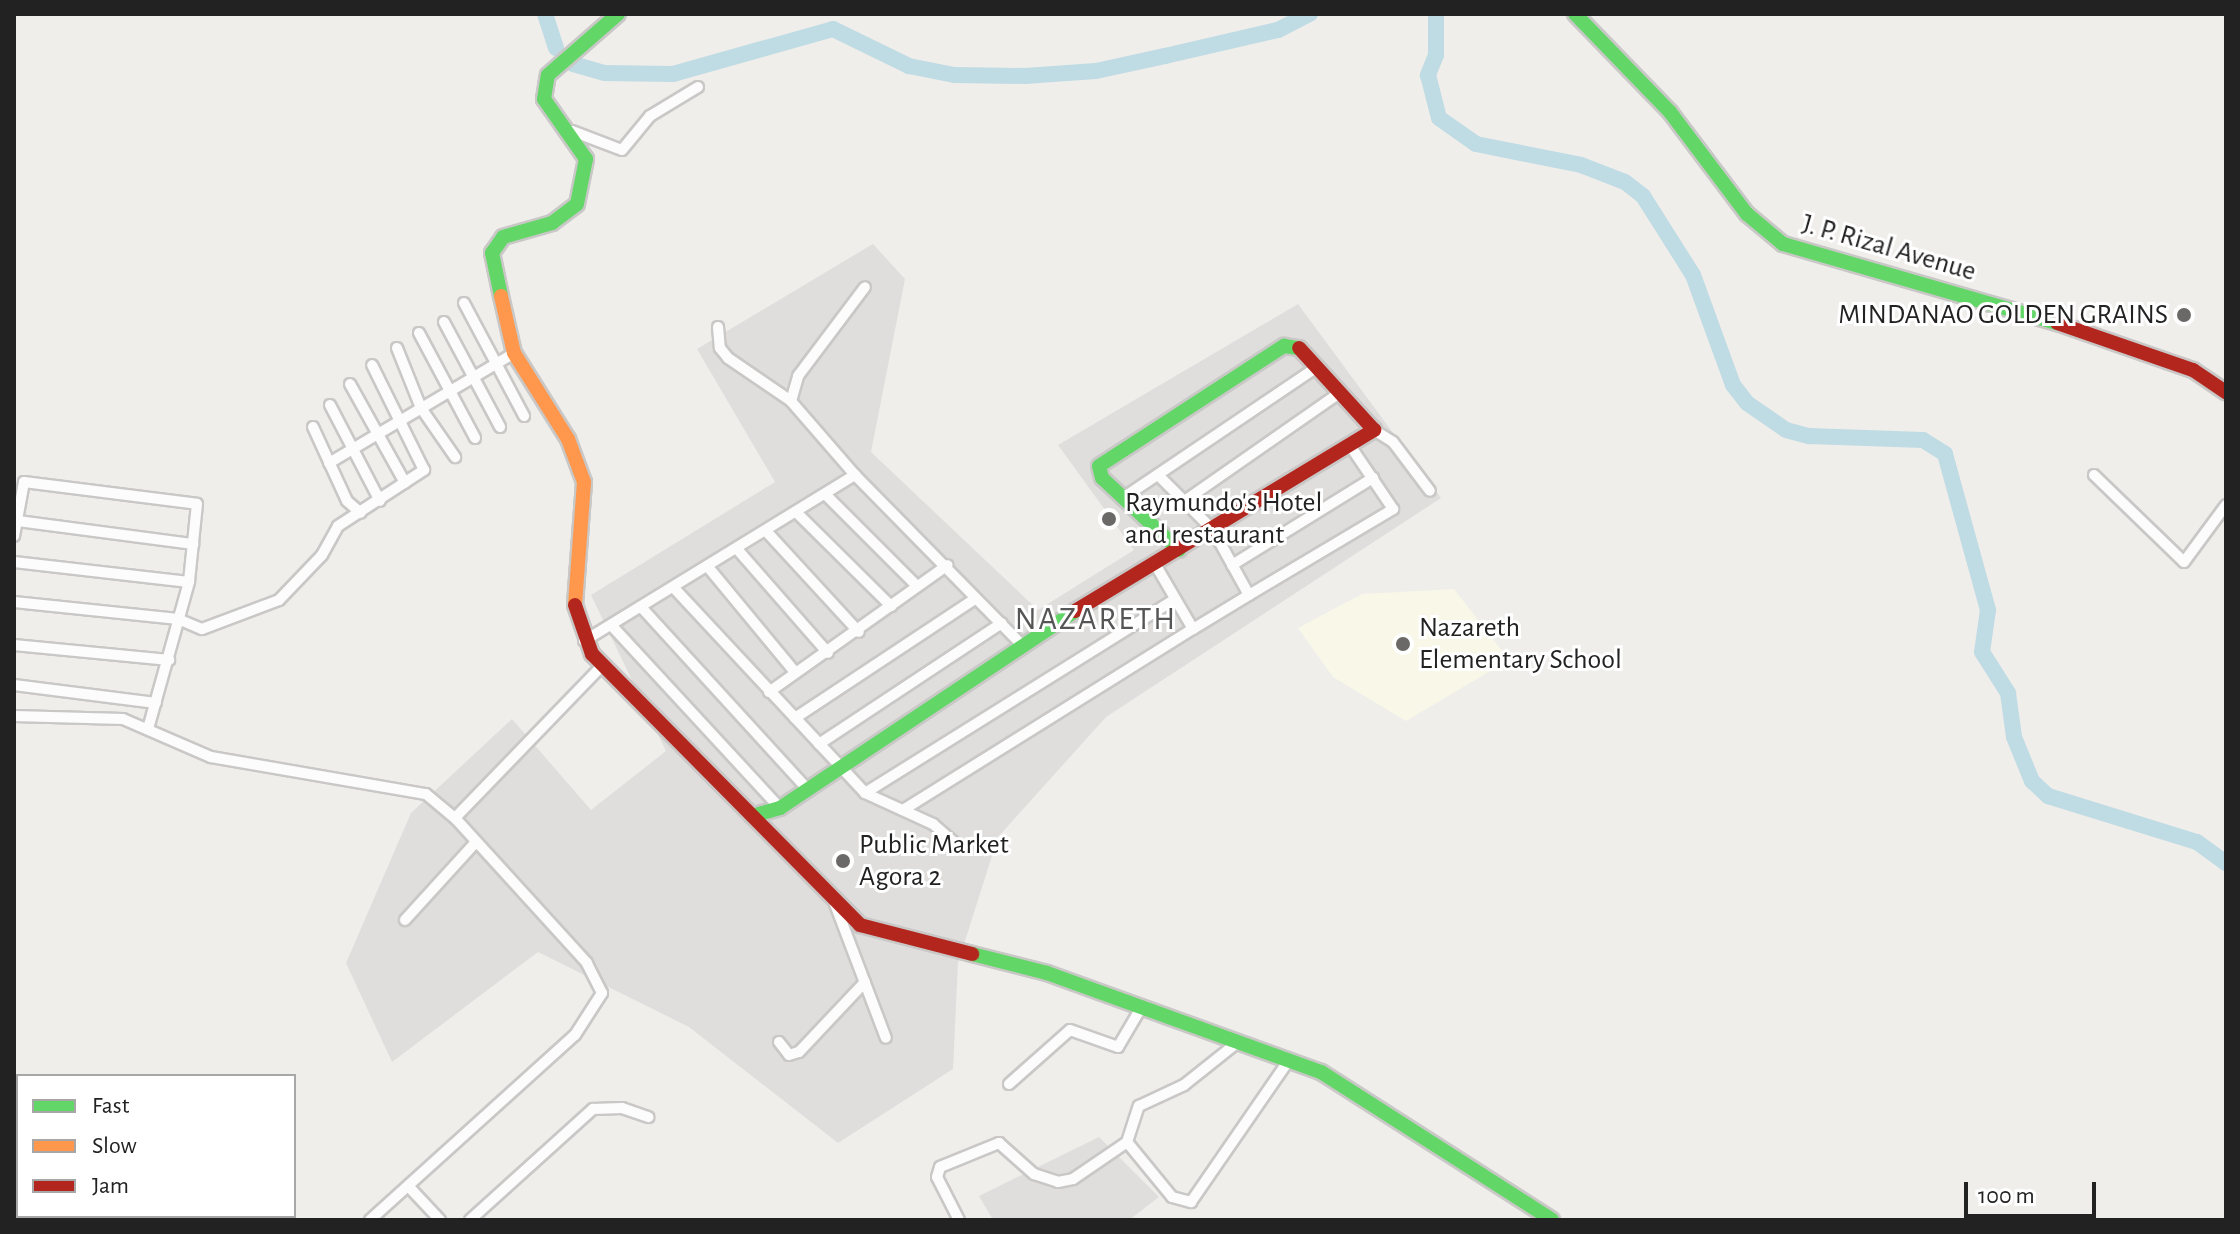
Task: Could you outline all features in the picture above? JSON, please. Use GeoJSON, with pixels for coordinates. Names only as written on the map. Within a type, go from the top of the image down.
{"type":"FeatureCollection","features":[{"type":"Feature","properties":{"kind":"main road"},"geometry":{"type":"LineString","coordinates":[[618,14],[548,75],[544,99],[566,137],[586,159],[585,189],[577,204],[552,223],[503,237],[492,253],[514,353],[568,439],[584,482],[575,612],[584,641],[602,666],[835,904],[869,930],[1035,970],[1289,1060],[1348,1087],[1552,1220]]}},
{"type":"Feature","properties":{"kind":"main road","name":"J. P. Rizal Avenue"},"geometry":{"type":"LineString","coordinates":[[1575,14],[1670,112],[1747,214],[1783,244],[2141,349],[2193,370],[2226,392]]}},
{"type":"Feature","properties":{"kind":"main road"},"geometry":{"type":"LineString","coordinates":[[752,816],[780,808],[840,765],[1023,646],[1351,447],[1374,430],[1297,346],[1284,346],[1101,462],[1099,474],[1179,550]]}},
{"type":"Feature","properties":{"kind":"street"},"geometry":{"type":"LineString","coordinates":[[566,137],[572,131],[622,150],[650,116],[698,87]]}},
{"type":"Feature","properties":{"kind":"street"},"geometry":{"type":"LineString","coordinates":[[791,401],[798,376],[865,287]]}},
{"type":"Feature","properties":{"kind":"street"},"geometry":{"type":"LineString","coordinates":[[464,303],[524,416]]}},
{"type":"Feature","properties":{"kind":"street"},"geometry":{"type":"LineString","coordinates":[[444,322],[472,381],[500,427]]}},
{"type":"Feature","properties":{"kind":"street"},"geometry":{"type":"LineString","coordinates":[[718,327],[720,348],[728,358],[791,401],[855,475],[948,565],[975,599],[1023,646]]}},
{"type":"Feature","properties":{"kind":"street"},"geometry":{"type":"LineString","coordinates":[[419,333],[449,395],[475,438]]}},
{"type":"Feature","properties":{"kind":"street"},"geometry":{"type":"LineString","coordinates":[[397,348],[421,408],[455,457]]}},
{"type":"Feature","properties":{"kind":"street"},"geometry":{"type":"LineString","coordinates":[[329,463],[400,425],[421,408],[449,395],[514,353]]}},
{"type":"Feature","properties":{"kind":"street"},"geometry":{"type":"LineString","coordinates":[[14,602],[178,619],[202,629],[279,600],[322,555],[338,526],[424,470],[372,365]]}},
{"type":"Feature","properties":{"kind":"street"},"geometry":{"type":"LineString","coordinates":[[1123,498],[1316,368]]}},
{"type":"Feature","properties":{"kind":"street"},"geometry":{"type":"LineString","coordinates":[[350,384],[375,436],[405,483]]}},
{"type":"Feature","properties":{"kind":"street"},"geometry":{"type":"LineString","coordinates":[[1183,502],[1339,393]]}},
{"type":"Feature","properties":{"kind":"street"},"geometry":{"type":"LineString","coordinates":[[330,405],[351,451],[380,501]]}},
{"type":"Feature","properties":{"kind":"street"},"geometry":{"type":"LineString","coordinates":[[313,427],[350,505],[361,513]]}},
{"type":"Feature","properties":{"kind":"street"},"geometry":{"type":"LineString","coordinates":[[1374,430],[1393,442],[1430,491]]}},
{"type":"Feature","properties":{"kind":"street"},"geometry":{"type":"LineString","coordinates":[[903,810],[1193,629],[1393,509],[1351,447]]}},
{"type":"Feature","properties":{"kind":"street"},"geometry":{"type":"LineString","coordinates":[[584,641],[855,475]]}},
{"type":"Feature","properties":{"kind":"street"},"geometry":{"type":"LineString","coordinates":[[1158,475],[1213,530],[1249,595]]}},
{"type":"Feature","properties":{"kind":"street"},"geometry":{"type":"LineString","coordinates":[[2094,475],[2184,562],[2226,505]]}},
{"type":"Feature","properties":{"kind":"street"},"geometry":{"type":"LineString","coordinates":[[1232,565],[1373,478]]}},
{"type":"Feature","properties":{"kind":"street"},"geometry":{"type":"LineString","coordinates":[[14,536],[24,482],[180,500],[199,508],[189,582],[148,729]]}},
{"type":"Feature","properties":{"kind":"street"},"geometry":{"type":"LineString","coordinates":[[825,494],[916,585]]}},
{"type":"Feature","properties":{"kind":"street"},"geometry":{"type":"LineString","coordinates":[[796,512],[891,606]]}},
{"type":"Feature","properties":{"kind":"street"},"geometry":{"type":"LineString","coordinates":[[18,521],[193,544]]}},
{"type":"Feature","properties":{"kind":"street"},"geometry":{"type":"LineString","coordinates":[[766,531],[859,632]]}},
{"type":"Feature","properties":{"kind":"street"},"geometry":{"type":"LineString","coordinates":[[737,549],[828,653]]}},
{"type":"Feature","properties":{"kind":"street"},"geometry":{"type":"LineString","coordinates":[[14,562],[189,582]]}},
{"type":"Feature","properties":{"kind":"street"},"geometry":{"type":"LineString","coordinates":[[1155,564],[1193,629]]}},
{"type":"Feature","properties":{"kind":"street"},"geometry":{"type":"LineString","coordinates":[[769,692],[859,632],[916,585],[948,565]]}},
{"type":"Feature","properties":{"kind":"street"},"geometry":{"type":"LineString","coordinates":[[708,567],[795,672]]}},
{"type":"Feature","properties":{"kind":"street"},"geometry":{"type":"LineString","coordinates":[[674,588],[865,793],[903,810],[956,844]]}},
{"type":"Feature","properties":{"kind":"street"},"geometry":{"type":"LineString","coordinates":[[795,718],[975,599]]}},
{"type":"Feature","properties":{"kind":"street"},"geometry":{"type":"LineString","coordinates":[[865,793],[1175,599]]}},
{"type":"Feature","properties":{"kind":"street"},"geometry":{"type":"LineString","coordinates":[[642,608],[808,790]]}},
{"type":"Feature","properties":{"kind":"street"},"geometry":{"type":"LineString","coordinates":[[819,744],[1002,623]]}},
{"type":"Feature","properties":{"kind":"street"},"geometry":{"type":"LineString","coordinates":[[612,626],[780,808]]}},
{"type":"Feature","properties":{"kind":"street"},"geometry":{"type":"LineString","coordinates":[[14,645],[169,660]]}},
{"type":"Feature","properties":{"kind":"street"},"geometry":{"type":"LineString","coordinates":[[455,818],[602,666]]}},
{"type":"Feature","properties":{"kind":"street"},"geometry":{"type":"LineString","coordinates":[[14,685],[156,703]]}},
{"type":"Feature","properties":{"kind":"street"},"geometry":{"type":"LineString","coordinates":[[14,716],[123,719],[211,757],[256,768],[426,794],[455,818],[593,970],[602,993],[575,1035],[410,1188],[370,1220]]}},
{"type":"Feature","properties":{"kind":"street"},"geometry":{"type":"LineString","coordinates":[[405,920],[476,842]]}},
{"type":"Feature","properties":{"kind":"street"},"geometry":{"type":"LineString","coordinates":[[835,904],[886,1038]]}},
{"type":"Feature","properties":{"kind":"street"},"geometry":{"type":"LineString","coordinates":[[779,1042],[789,1055],[799,1052],[865,982]]}},
{"type":"Feature","properties":{"kind":"street"},"geometry":{"type":"LineString","coordinates":[[1009,1084],[1070,1030],[1118,1047],[1141,1008]]}},
{"type":"Feature","properties":{"kind":"street"},"geometry":{"type":"LineString","coordinates":[[959,1220],[937,1172],[984,1146],[1009,1146],[1034,1174],[1058,1182],[1086,1172],[1127,1142],[1139,1106],[1184,1085],[1238,1042]]}},
{"type":"Feature","properties":{"kind":"street"},"geometry":{"type":"LineString","coordinates":[[1127,1142],[1172,1197],[1191,1202],[1289,1060]]}},
{"type":"Feature","properties":{"kind":"street"},"geometry":{"type":"LineString","coordinates":[[470,1220],[593,1109],[622,1108],[648,1117]]}},
{"type":"Feature","properties":{"kind":"street"},"geometry":{"type":"LineString","coordinates":[[410,1188],[440,1220]]}},
{"type":"Feature","properties":{"kind":"shaded area"},"geometry":{"type":"Polygon","coordinates":[[[873,244],[905,279],[871,452],[1038,610],[1134,550],[1058,445],[1298,304],[1441,498],[1106,717],[998,837],[958,963],[953,1069],[838,1143],[689,1027],[538,952],[392,1062],[346,963],[411,813],[512,719],[591,810],[666,751],[591,595],[775,482],[697,349],[873,244]]]}},
{"type":"Feature","properties":{"kind":"shaded area","name":"Nazareth Elementary School"},"geometry":{"type":"Polygon","coordinates":[[[1454,589],[1509,660],[1406,721],[1333,677],[1298,628],[1362,594],[1454,589]]]}},
{"type":"Feature","properties":{"kind":"shaded area"},"geometry":{"type":"Polygon","coordinates":[[[1099,1137],[1159,1197],[1129,1220],[993,1220],[979,1196],[1099,1137]]]}},
{"type":"Feature","properties":{"kind":"waterway"},"geometry":{"type":"LineString","coordinates":[[545,14],[556,48]]}},
{"type":"Feature","properties":{"kind":"waterway"},"geometry":{"type":"LineString","coordinates":[[573,64],[605,73],[673,74],[833,29],[909,66],[954,75],[1025,76],[1096,71],[1165,56],[1278,30],[1310,14]]}},
{"type":"Feature","properties":{"kind":"waterway"},"geometry":{"type":"LineString","coordinates":[[1436,14],[1436,55],[1428,75],[1439,118],[1476,144],[1581,165],[1625,182],[1643,196],[1693,275],[1733,385],[1747,403],[1786,430],[1809,436],[1923,440],[1945,454],[1988,610],[1982,652],[2008,693],[2014,737],[2032,781],[2048,796],[2197,842],[2226,863]]}},
{"type":"Feature","properties":{"kind":"traffic: fast"},"geometry":{"type":"LineString","coordinates":[[501,296],[492,253],[503,237],[552,223],[577,204],[586,159],[544,99],[548,75],[618,14]]}},
{"type":"Feature","properties":{"kind":"traffic: fast"},"geometry":{"type":"LineString","coordinates":[[1575,14],[1670,112],[1747,214],[1783,244],[2057,323]]}},
{"type":"Feature","properties":{"kind":"traffic: fast"},"geometry":{"type":"LineString","coordinates":[[1179,550],[1102,478],[1099,466],[1284,346],[1299,348]]}},
{"type":"Feature","properties":{"kind":"traffic: fast"},"geometry":{"type":"LineString","coordinates":[[752,816],[780,808],[1075,611]]}},
{"type":"Feature","properties":{"kind":"traffic: fast"},"geometry":{"type":"LineString","coordinates":[[972,954],[1047,973],[1321,1072],[1552,1220]]}},
{"type":"Feature","properties":{"kind":"traffic: slow"},"geometry":{"type":"LineString","coordinates":[[501,296],[514,353],[568,439],[584,482],[575,605]]}},
{"type":"Feature","properties":{"kind":"traffic: jam"},"geometry":{"type":"LineString","coordinates":[[2057,323],[2193,370],[2226,392]]}},
{"type":"Feature","properties":{"kind":"traffic: jam"},"geometry":{"type":"LineString","coordinates":[[1075,611],[1374,430],[1299,348]]}},
{"type":"Feature","properties":{"kind":"traffic: jam"},"geometry":{"type":"LineString","coordinates":[[575,605],[592,654],[860,925],[972,954]]}},
{"type":"Feature","properties":{"kind":"place","name":"MINDANAO GOLDEN GRAINS"},"geometry":{"type":"Point","coordinates":[2184,315]}},
{"type":"Feature","properties":{"kind":"place","name":"Raymundo's Hotel and restaurant"},"geometry":{"type":"Point","coordinates":[1109,519]}},
{"type":"Feature","properties":{"kind":"place","name":"Nazareth Elementary School"},"geometry":{"type":"Point","coordinates":[1403,644]}},
{"type":"Feature","properties":{"kind":"place","name":"Public Market Agora 2"},"geometry":{"type":"Point","coordinates":[843,861]}},
{"type":"Feature","properties":{"kind":"district","name":"NAZARETH"},"geometry":{"type":"Point","coordinates":[1096,619]}}]}
